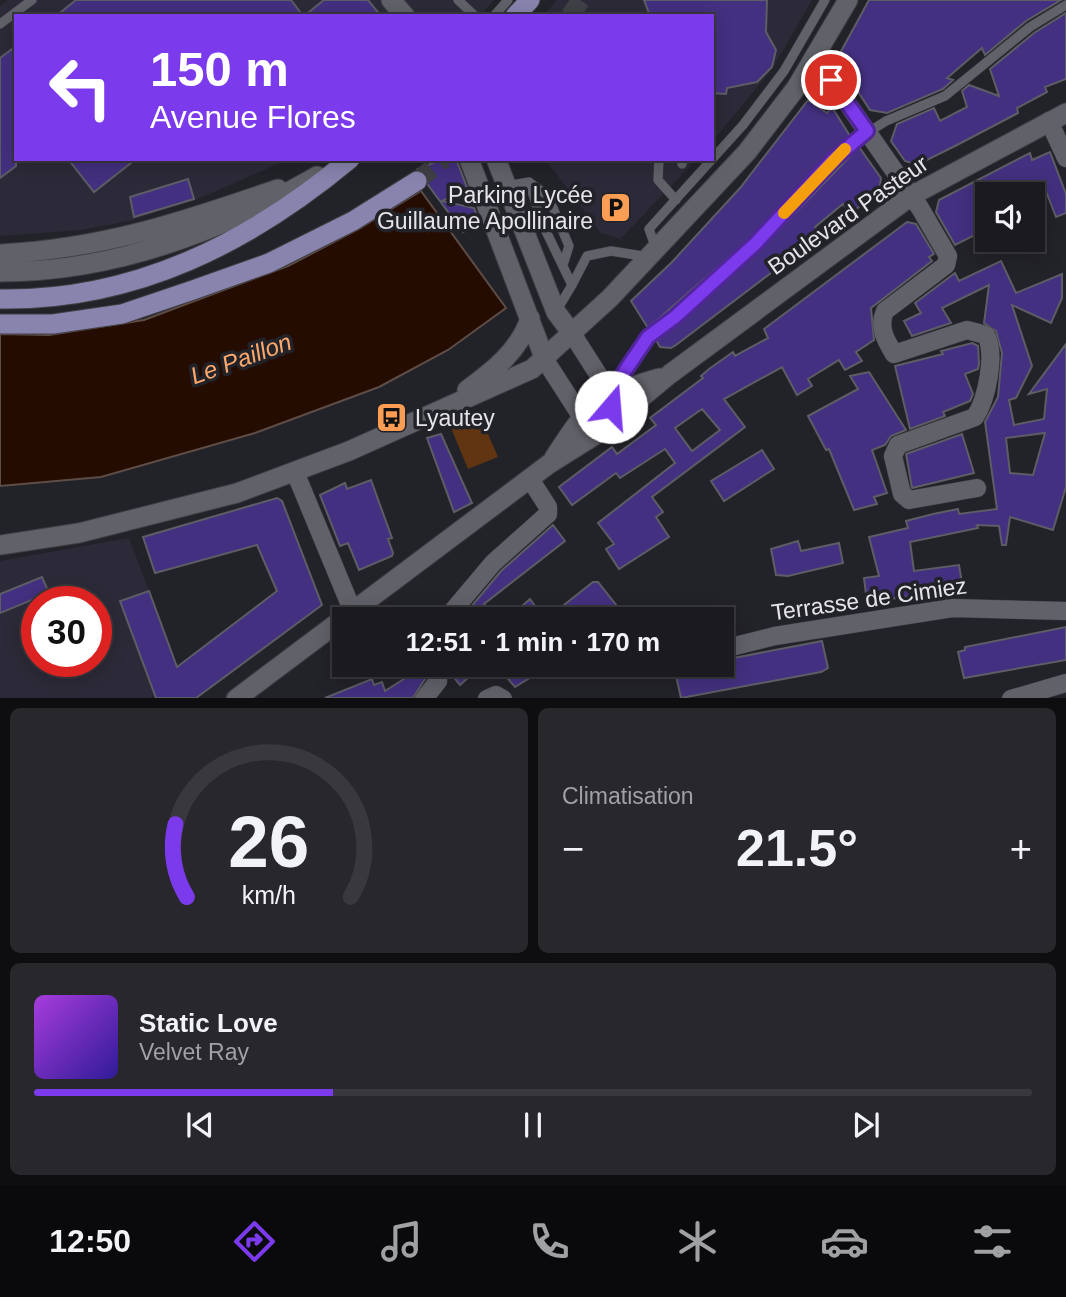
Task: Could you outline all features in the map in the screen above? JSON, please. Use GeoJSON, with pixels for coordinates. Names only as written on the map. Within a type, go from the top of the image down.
{"type":"FeatureCollection","features":[{"type":"Feature","properties":{"kind":"main road"},"geometry":{"type":"LineString","coordinates":[[391,0],[403,14]]}},
{"type":"Feature","properties":{"kind":"main road"},"geometry":{"type":"LineString","coordinates":[[518,14],[530,0]]}},
{"type":"Feature","properties":{"kind":"main road"},"geometry":{"type":"LineString","coordinates":[[0,545],[79,533],[185,508],[295,472],[523,374],[545,360],[654,254],[747,152],[816,58],[848,0]]}},
{"type":"Feature","properties":{"kind":"main road","name":"Boulevard Pasteur"},"geometry":{"type":"LineString","coordinates":[[360,607],[549,464],[606,427],[670,374],[911,195],[1058,117]]}},
{"type":"Feature","properties":{"kind":"main road"},"geometry":{"type":"LineString","coordinates":[[0,272],[55,270],[146,251],[258,210],[345,161]]}},
{"type":"Feature","properties":{"kind":"main road"},"geometry":{"type":"LineString","coordinates":[[0,299],[94,291],[176,266],[223,247],[268,222],[346,161]]}},
{"type":"Feature","properties":{"kind":"main road"},"geometry":{"type":"LineString","coordinates":[[471,161],[545,360]]}},
{"type":"Feature","properties":{"kind":"main road"},"geometry":{"type":"LineString","coordinates":[[497,161],[556,312],[573,335]]}},
{"type":"Feature","properties":{"kind":"main road"},"geometry":{"type":"LineString","coordinates":[[0,254],[71,248],[139,235],[321,173]]}},
{"type":"Feature","properties":{"kind":"main road"},"geometry":{"type":"LineString","coordinates":[[0,324],[53,324],[122,314],[206,286],[269,264],[353,221],[417,181]]}},
{"type":"Feature","properties":{"kind":"main road"},"geometry":{"type":"LineString","coordinates":[[526,307],[574,317],[594,315]]}},
{"type":"Feature","properties":{"kind":"main road"},"geometry":{"type":"LineString","coordinates":[[448,405],[511,352],[525,333],[526,307]]}},
{"type":"Feature","properties":{"kind":"main road","name":"Boulevard Pasteur"},"geometry":{"type":"LineString","coordinates":[[549,464],[581,416],[610,393],[670,374]]}},
{"type":"Feature","properties":{"kind":"main road","name":"Boulevard Pasteur"},"geometry":{"type":"LineString","coordinates":[[236,698],[332,627]]}},
{"type":"Feature","properties":{"kind":"street"},"geometry":{"type":"LineString","coordinates":[[816,58],[911,195],[948,256],[946,265],[885,311],[881,321],[884,338],[894,354],[900,354],[967,330],[977,330],[986,335],[992,358],[975,417],[898,445],[893,456],[902,494],[909,500],[977,488]]}},
{"type":"Feature","properties":{"kind":"street"},"geometry":{"type":"LineString","coordinates":[[1058,117],[1066,158]]}},
{"type":"Feature","properties":{"kind":"street"},"geometry":{"type":"LineString","coordinates":[[545,360],[581,416],[606,427],[610,393],[573,335]]}},
{"type":"Feature","properties":{"kind":"street"},"geometry":{"type":"LineString","coordinates":[[295,472],[351,607]]}},
{"type":"Feature","properties":{"kind":"street"},"geometry":{"type":"LineString","coordinates":[[456,607],[493,563],[548,514],[548,507],[530,480]]}},
{"type":"Feature","properties":{"kind":"street","name":"Terrasse de Cimiez"},"geometry":{"type":"LineString","coordinates":[[734,646],[775,636],[952,608],[1066,611]]}},
{"type":"Feature","properties":{"kind":"street"},"geometry":{"type":"LineString","coordinates":[[424,698],[438,681],[436,677]]}},
{"type":"Feature","properties":{"kind":"street"},"geometry":{"type":"LineString","coordinates":[[1011,698],[1066,683]]}},
{"type":"Feature","properties":{"kind":"street"},"geometry":{"type":"LineString","coordinates":[[487,698],[496,695],[503,698]]}},
{"type":"Feature","properties":{"kind":"lane"},"geometry":{"type":"LineString","coordinates":[[0,24],[32,0]]}},
{"type":"Feature","properties":{"kind":"lane"},"geometry":{"type":"LineString","coordinates":[[458,0],[473,14]]}},
{"type":"Feature","properties":{"kind":"lane"},"geometry":{"type":"LineString","coordinates":[[496,14],[508,0]]}},
{"type":"Feature","properties":{"kind":"lane"},"geometry":{"type":"LineString","coordinates":[[714,157],[743,125],[800,46],[825,0]]}},
{"type":"Feature","properties":{"kind":"lane"},"geometry":{"type":"LineString","coordinates":[[610,393],[648,337],[675,317],[755,244],[833,160],[867,131],[945,96],[1030,27],[1066,5]]}},
{"type":"Feature","properties":{"kind":"lane"},"geometry":{"type":"LineString","coordinates":[[800,46],[816,58]]}},
{"type":"Feature","properties":{"kind":"lane"},"geometry":{"type":"LineString","coordinates":[[659,161],[658,180],[676,200]]}},
{"type":"Feature","properties":{"kind":"lane"},"geometry":{"type":"LineString","coordinates":[[556,312],[587,256],[611,251],[654,254],[649,229],[711,161]]}},
{"type":"Feature","properties":{"kind":"lane"},"geometry":{"type":"LineString","coordinates":[[529,182],[543,225],[572,285]]}},
{"type":"Feature","properties":{"kind":"lane"},"geometry":{"type":"LineString","coordinates":[[506,186],[529,182],[548,196],[569,246],[563,265]]}},
{"type":"Feature","properties":{"kind":"shaded area"},"geometry":{"type":"Polygon","coordinates":[[[8,0],[494,0],[482,14],[14,14],[14,161],[284,161],[200,198],[133,220],[81,230],[0,236],[0,6],[8,0]]]}},
{"type":"Feature","properties":{"kind":"shaded area"},"geometry":{"type":"Polygon","coordinates":[[[557,0],[812,0],[772,69],[714,140],[714,14],[545,14],[557,0]]]}},
{"type":"Feature","properties":{"kind":"shaded area","name":"Parking Lycée Guillaume Apollinaire"},"geometry":{"type":"Polygon","coordinates":[[[547,161],[695,161],[620,239],[601,233],[547,161]]]}},
{"type":"Feature","properties":{"kind":"shaded area"},"geometry":{"type":"Polygon","coordinates":[[[478,411],[498,457],[468,469],[449,423],[478,411]]]}},
{"type":"Feature","properties":{"kind":"shaded area"},"geometry":{"type":"Polygon","coordinates":[[[129,538],[149,591],[120,602],[154,695],[150,698],[0,698],[0,561],[129,538]]]}},
{"type":"Feature","properties":{"kind":"water","name":"Le Paillon"},"geometry":{"type":"Polygon","coordinates":[[[421,191],[506,308],[448,350],[379,387],[255,433],[101,477],[0,486],[0,334],[49,335],[144,320],[288,266],[359,229],[421,191]]]}},
{"type":"Feature","properties":{"kind":"building"},"geometry":{"type":"Polygon","coordinates":[[[76,0],[291,0],[302,14],[58,14],[76,0]]]}},
{"type":"Feature","properties":{"kind":"building"},"geometry":{"type":"Polygon","coordinates":[[[324,0],[368,0],[379,14],[306,14],[324,0]]]}},
{"type":"Feature","properties":{"kind":"building"},"geometry":{"type":"Polygon","coordinates":[[[644,0],[767,0],[766,32],[776,50],[772,67],[757,82],[727,88],[726,94],[714,93],[714,14],[649,14],[644,0]]]}},
{"type":"Feature","properties":{"kind":"building"},"geometry":{"type":"Polygon","coordinates":[[[869,0],[1061,0],[1026,21],[985,55],[982,48],[947,78],[953,80],[943,89],[887,113],[870,110],[841,66],[839,55],[869,0]]]}},
{"type":"Feature","properties":{"kind":"building"},"geometry":{"type":"Polygon","coordinates":[[[1066,13],[1066,79],[1045,87],[1047,92],[1017,108],[1018,113],[957,145],[917,165],[905,161],[891,141],[897,124],[934,108],[940,121],[967,107],[962,91],[969,85],[999,96],[990,69],[1034,33],[1066,13]]]}},
{"type":"Feature","properties":{"kind":"building"},"geometry":{"type":"Polygon","coordinates":[[[14,48],[16,166],[0,178],[0,58],[14,48]]]}},
{"type":"Feature","properties":{"kind":"building"},"geometry":{"type":"Polygon","coordinates":[[[808,100],[827,113],[832,107],[850,136],[750,239],[648,328],[631,301],[672,262],[740,188],[808,100]]]}},
{"type":"Feature","properties":{"kind":"building"},"geometry":{"type":"Polygon","coordinates":[[[859,147],[881,178],[879,192],[851,213],[843,204],[815,227],[821,235],[676,345],[671,348],[660,347],[656,340],[760,249],[859,147]]]}},
{"type":"Feature","properties":{"kind":"building"},"geometry":{"type":"Polygon","coordinates":[[[1050,152],[1066,194],[1066,213],[1056,217],[1045,182],[975,182],[975,235],[955,245],[936,212],[939,200],[1030,153],[1032,160],[1050,152]]]}},
{"type":"Feature","properties":{"kind":"building"},"geometry":{"type":"Polygon","coordinates":[[[70,161],[133,161],[94,192],[70,161]]]}},
{"type":"Feature","properties":{"kind":"building"},"geometry":{"type":"Polygon","coordinates":[[[438,161],[457,161],[468,190],[442,201],[474,208],[481,225],[463,232],[428,185],[427,174],[418,169],[438,161]]]}},
{"type":"Feature","properties":{"kind":"building"},"geometry":{"type":"Polygon","coordinates":[[[188,179],[194,199],[134,217],[130,197],[188,179]]]}},
{"type":"Feature","properties":{"kind":"building"},"geometry":{"type":"Polygon","coordinates":[[[907,222],[916,224],[934,254],[929,257],[932,261],[871,308],[874,340],[856,352],[862,361],[845,370],[839,360],[808,379],[812,386],[797,395],[782,367],[724,399],[745,427],[652,497],[663,512],[656,517],[669,537],[619,569],[606,549],[614,544],[598,523],[675,463],[665,449],[620,478],[616,473],[572,505],[559,487],[612,447],[617,454],[656,425],[650,418],[703,378],[701,376],[709,369],[733,352],[735,356],[768,338],[764,329],[907,222]],[[702,409],[675,428],[692,451],[720,430],[702,409]]]}},
{"type":"Feature","properties":{"kind":"building"},"geometry":{"type":"Polygon","coordinates":[[[1001,261],[1016,293],[1062,274],[1062,298],[1051,323],[1012,305],[1032,366],[1016,398],[1009,400],[1014,425],[1044,419],[1047,389],[1029,394],[1066,344],[1066,487],[1053,530],[1010,517],[1006,545],[1002,545],[999,526],[977,525],[978,528],[910,542],[914,571],[959,565],[963,589],[867,602],[864,578],[879,576],[869,537],[908,528],[906,521],[933,514],[958,509],[959,514],[997,509],[985,422],[998,397],[1002,353],[996,331],[984,323],[989,285],[942,308],[951,323],[912,336],[904,321],[921,313],[915,303],[955,273],[959,281],[1001,261]],[[1045,433],[1006,438],[1010,473],[1033,475],[1045,433]]]}},
{"type":"Feature","properties":{"kind":"building"},"geometry":{"type":"Polygon","coordinates":[[[972,343],[978,346],[979,364],[978,369],[965,374],[973,394],[970,401],[943,412],[945,416],[910,429],[895,366],[943,354],[941,351],[972,343]]]}},
{"type":"Feature","properties":{"kind":"building"},"geometry":{"type":"Polygon","coordinates":[[[869,372],[906,430],[891,436],[885,445],[872,450],[887,493],[874,497],[877,504],[854,510],[829,449],[826,450],[808,416],[858,389],[850,376],[869,372]]]}},
{"type":"Feature","properties":{"kind":"building"},"geometry":{"type":"Polygon","coordinates":[[[441,434],[472,503],[454,512],[427,438],[441,434]]]}},
{"type":"Feature","properties":{"kind":"building"},"geometry":{"type":"Polygon","coordinates":[[[962,434],[974,473],[912,488],[906,454],[962,434]]]}},
{"type":"Feature","properties":{"kind":"building"},"geometry":{"type":"Polygon","coordinates":[[[762,450],[774,469],[724,501],[711,481],[762,450]]]}},
{"type":"Feature","properties":{"kind":"building"},"geometry":{"type":"Polygon","coordinates":[[[371,480],[392,538],[388,539],[393,553],[392,556],[359,570],[348,543],[340,546],[320,495],[345,483],[347,489],[371,480]]]}},
{"type":"Feature","properties":{"kind":"building"},"geometry":{"type":"Polygon","coordinates":[[[277,498],[282,501],[322,605],[196,698],[156,698],[120,601],[149,591],[177,667],[277,591],[257,545],[155,573],[143,537],[277,498]]]}},
{"type":"Feature","properties":{"kind":"building"},"geometry":{"type":"Polygon","coordinates":[[[553,525],[565,541],[484,604],[486,607],[471,607],[501,571],[553,525]]]}},
{"type":"Feature","properties":{"kind":"building"},"geometry":{"type":"Polygon","coordinates":[[[798,541],[801,551],[839,543],[843,563],[788,576],[776,575],[771,549],[798,541]]]}},
{"type":"Feature","properties":{"kind":"building"},"geometry":{"type":"Polygon","coordinates":[[[42,577],[46,586],[21,586],[21,604],[0,613],[0,594],[42,577]]]}},
{"type":"Feature","properties":{"kind":"building"},"geometry":{"type":"Polygon","coordinates":[[[593,582],[598,582],[618,607],[561,607],[593,582]]]}},
{"type":"Feature","properties":{"kind":"building"},"geometry":{"type":"Polygon","coordinates":[[[530,599],[536,607],[521,607],[530,599]]]}},
{"type":"Feature","properties":{"kind":"building"},"geometry":{"type":"Polygon","coordinates":[[[1066,627],[1066,660],[964,678],[958,652],[965,650],[965,647],[1066,627]]]}},
{"type":"Feature","properties":{"kind":"building"},"geometry":{"type":"Polygon","coordinates":[[[822,641],[828,668],[821,672],[681,698],[676,677],[734,677],[734,658],[822,641]]]}},
{"type":"Feature","properties":{"kind":"building"},"geometry":{"type":"Polygon","coordinates":[[[407,677],[425,679],[413,698],[325,698],[372,679],[374,685],[382,682],[385,691],[407,677]]]}},
{"type":"Feature","properties":{"kind":"building"},"geometry":{"type":"Polygon","coordinates":[[[454,677],[469,677],[460,685],[454,677]]]}},
{"type":"Feature","properties":{"kind":"building"},"geometry":{"type":"Polygon","coordinates":[[[506,677],[531,677],[515,687],[506,677]]]}},
{"type":"Feature","properties":{"kind":"tunnel"},"geometry":{"type":"LineString","coordinates":[[571,14],[581,0]]}},
{"type":"Feature","properties":{"kind":"tunnel"},"geometry":{"type":"LineString","coordinates":[[417,181],[442,161]]}},
{"type":"Feature","properties":{"kind":"slow traffic"},"geometry":{"type":"LineString","coordinates":[[784,213],[845,149]]}},
{"type":"Feature","properties":{"kind":"place","name":"Parking Lycée Guillaume Apollinaire"},"geometry":{"type":"Point","coordinates":[616,208]}},
{"type":"Feature","properties":{"kind":"place","name":"Lyautey"},"geometry":{"type":"Point","coordinates":[392,418]}},
{"type":"Feature","properties":{"kind":"route"},"geometry":{"type":"LineString","coordinates":[[611,407],[610,393],[648,337],[675,317],[755,244],[833,160],[867,131],[831,80]]}}]}
